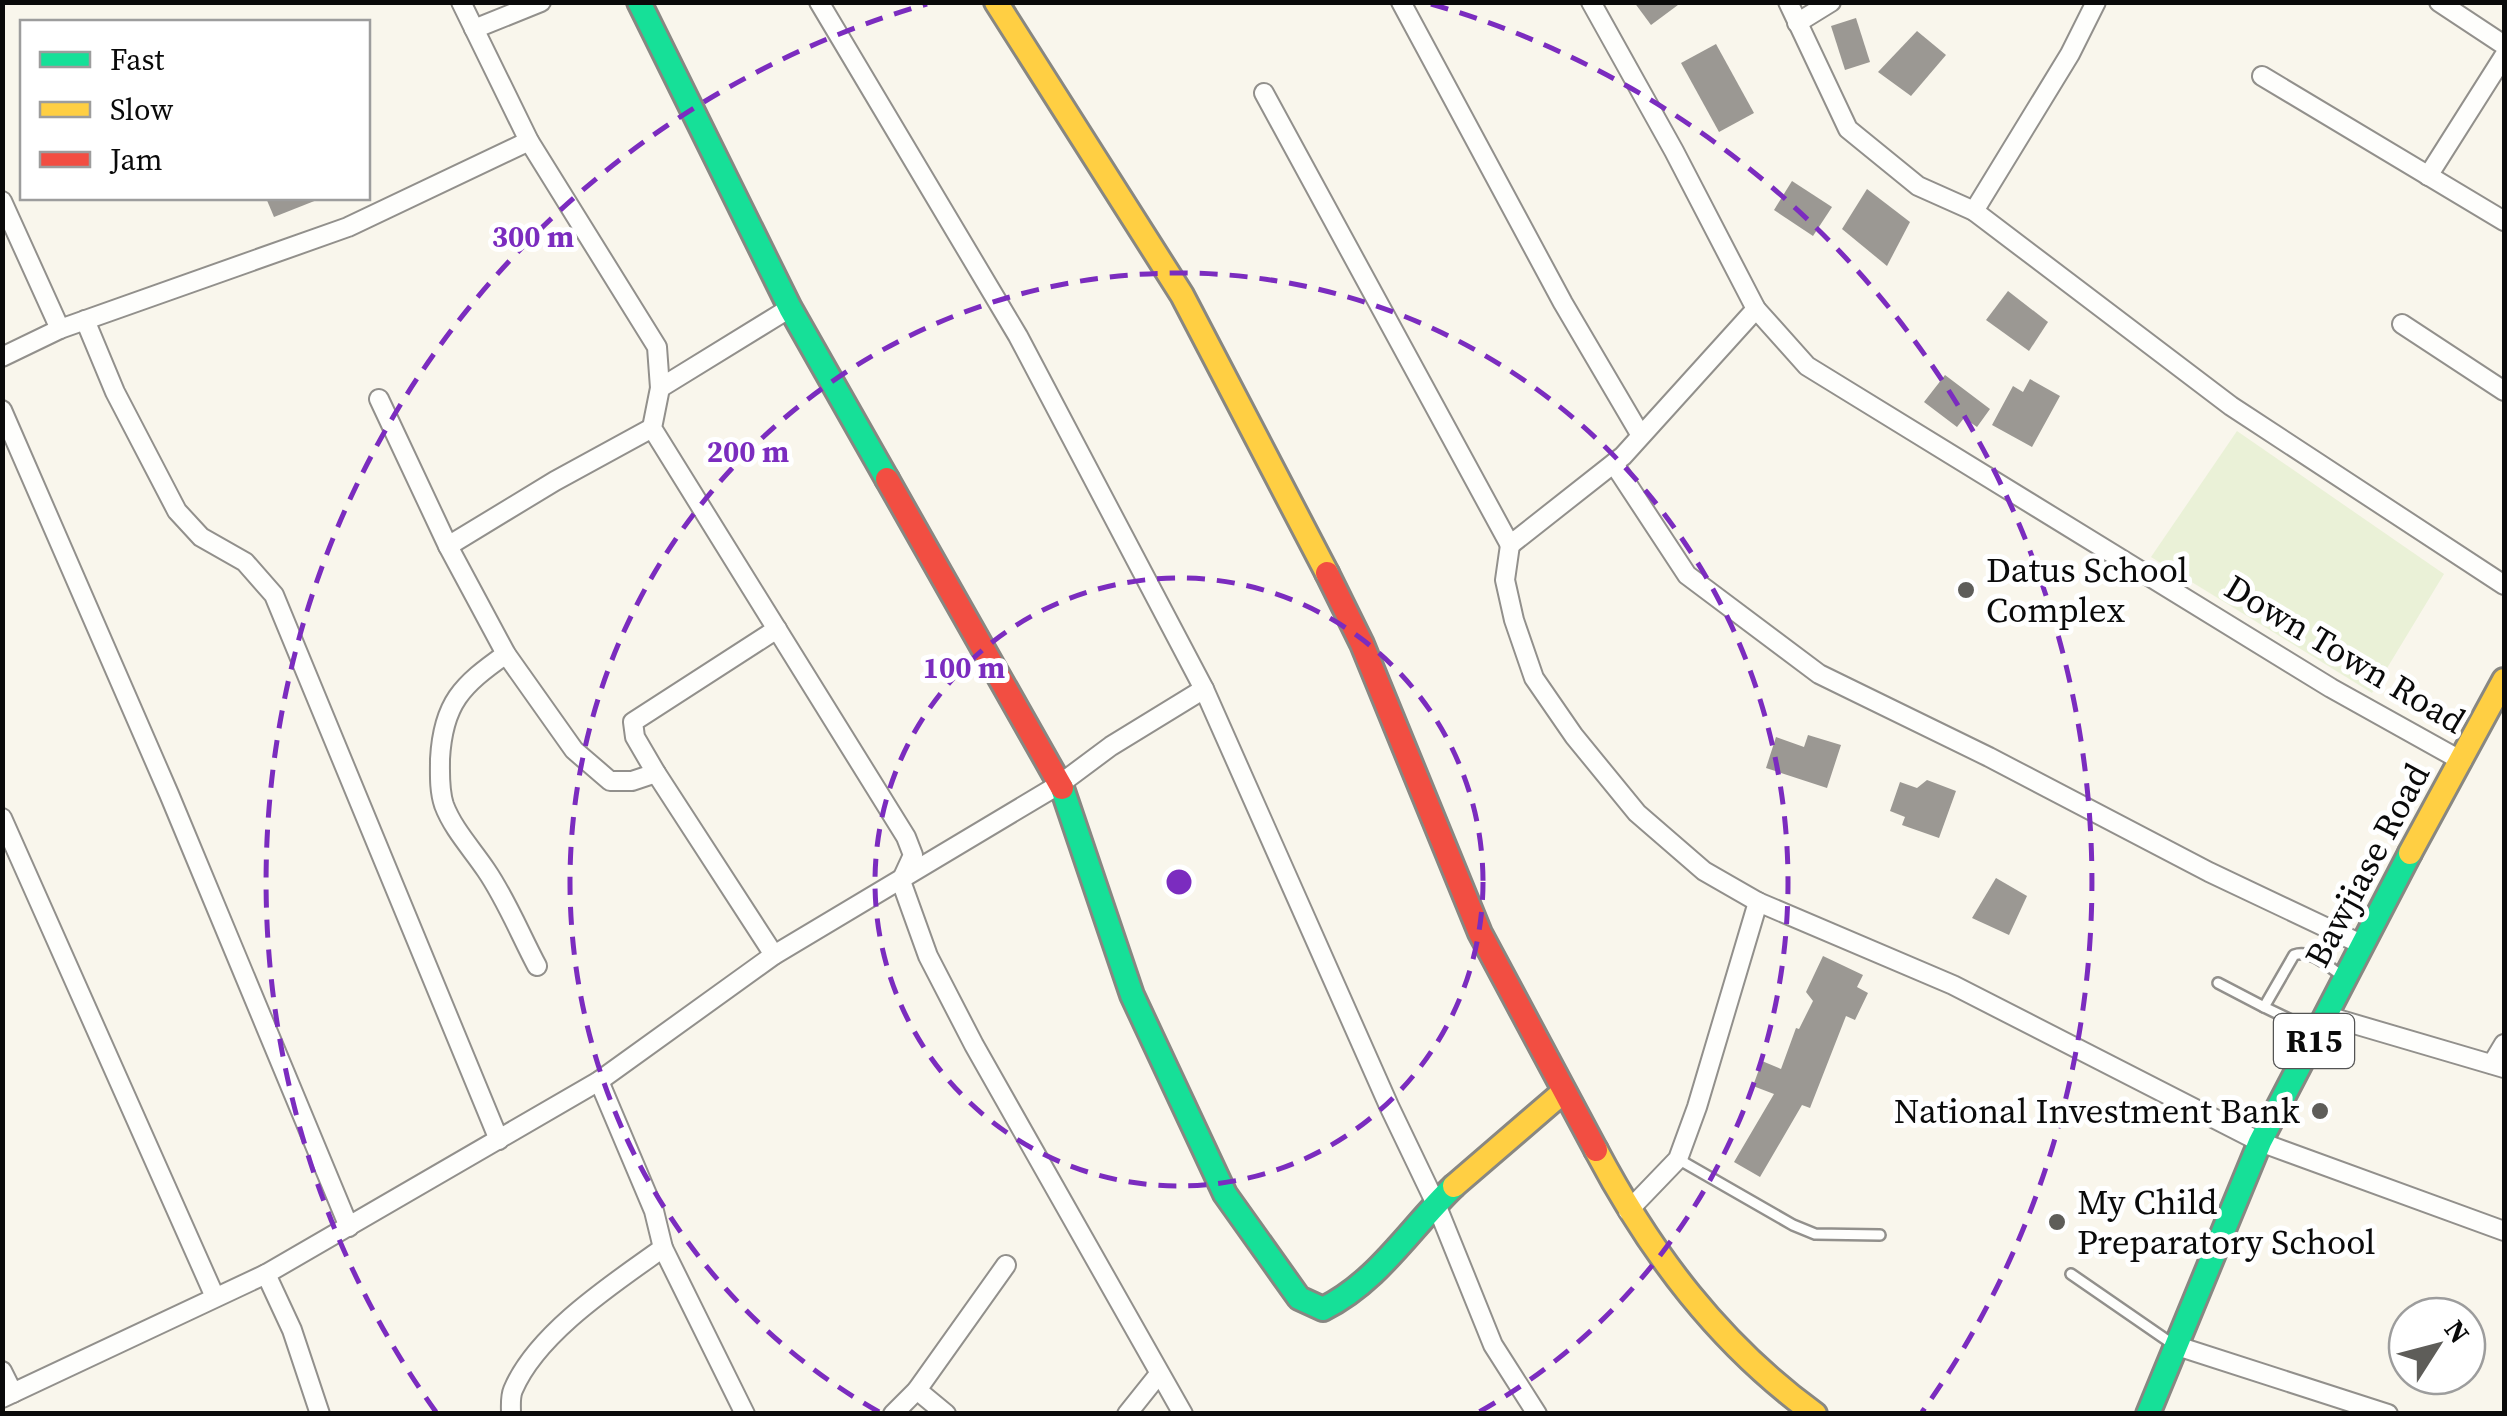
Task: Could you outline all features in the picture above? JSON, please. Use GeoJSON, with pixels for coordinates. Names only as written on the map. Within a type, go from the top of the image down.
{"type":"FeatureCollection","features":[{"type":"Feature","properties":{"kind":"street"},"geometry":{"type":"LineString","coordinates":[[461,2],[529,142],[658,347],[660,388],[652,428],[906,837],[913,855],[901,882],[928,956],[1183,1414]]}},
{"type":"Feature","properties":{"kind":"street"},"geometry":{"type":"LineString","coordinates":[[474,29],[541,2]]}},
{"type":"Feature","properties":{"kind":"street"},"geometry":{"type":"LineString","coordinates":[[638,2],[790,308],[1060,784],[1132,996],[1171,1084],[1224,1194],[1299,1298],[1323,1309],[1339,1302],[1386,1265],[1436,1204],[1562,1093]]}},
{"type":"Feature","properties":{"kind":"street"},"geometry":{"type":"LineString","coordinates":[[818,2],[1018,336],[1204,689],[1388,1106],[1436,1204],[1494,1346],[1537,1414]]}},
{"type":"Feature","properties":{"kind":"street"},"geometry":{"type":"LineString","coordinates":[[996,2],[1182,295],[1300,519],[1362,644],[1480,933],[1628,1211],[1679,1285],[1731,1342],[1782,1390],[1815,1414]]}},
{"type":"Feature","properties":{"kind":"street"},"geometry":{"type":"LineString","coordinates":[[1401,2],[1564,303],[1640,434]]}},
{"type":"Feature","properties":{"kind":"street","name":"Down Town Road"},"geometry":{"type":"LineString","coordinates":[[1591,2],[1756,309],[1807,366],[2331,688],[2462,762]]}},
{"type":"Feature","properties":{"kind":"street"},"geometry":{"type":"LineString","coordinates":[[1788,2],[1848,129],[1918,186],[1974,211],[2231,406],[2504,584]]}},
{"type":"Feature","properties":{"kind":"street"},"geometry":{"type":"LineString","coordinates":[[1796,24],[1831,2]]}},
{"type":"Feature","properties":{"kind":"street"},"geometry":{"type":"LineString","coordinates":[[1974,211],[2070,54],[2096,2]]}},
{"type":"Feature","properties":{"kind":"street"},"geometry":{"type":"LineString","coordinates":[[2439,2],[2504,45]]}},
{"type":"Feature","properties":{"kind":"street"},"geometry":{"type":"LineString","coordinates":[[2428,176],[2504,56]]}},
{"type":"Feature","properties":{"kind":"street"},"geometry":{"type":"LineString","coordinates":[[2262,76],[2504,222]]}},
{"type":"Feature","properties":{"kind":"street"},"geometry":{"type":"LineString","coordinates":[[1264,93],[1510,545],[1505,580],[1534,678],[1574,736],[1636,813],[1704,871],[1758,902],[1953,985],[2260,1142],[2504,1231]]}},
{"type":"Feature","properties":{"kind":"street"},"geometry":{"type":"LineString","coordinates":[[2,357],[60,329],[348,227],[529,142]]}},
{"type":"Feature","properties":{"kind":"street"},"geometry":{"type":"LineString","coordinates":[[2,201],[60,329]]}},
{"type":"Feature","properties":{"kind":"street"},"geometry":{"type":"LineString","coordinates":[[660,388],[790,308]]}},
{"type":"Feature","properties":{"kind":"street"},"geometry":{"type":"LineString","coordinates":[[1510,545],[1614,464],[1756,309]]}},
{"type":"Feature","properties":{"kind":"street"},"geometry":{"type":"LineString","coordinates":[[85,320],[115,392],[177,511],[202,537],[245,562],[274,596],[499,1140]]}},
{"type":"Feature","properties":{"kind":"street"},"geometry":{"type":"LineString","coordinates":[[2402,324],[2504,391]]}},
{"type":"Feature","properties":{"kind":"street"},"geometry":{"type":"LineString","coordinates":[[379,400],[448,546],[506,654],[574,750],[610,781],[632,782],[656,773]]}},
{"type":"Feature","properties":{"kind":"street"},"geometry":{"type":"LineString","coordinates":[[2,410],[169,794],[349,1227]]}},
{"type":"Feature","properties":{"kind":"street"},"geometry":{"type":"LineString","coordinates":[[448,546],[554,481],[652,428]]}},
{"type":"Feature","properties":{"kind":"street"},"geometry":{"type":"LineString","coordinates":[[1614,464],[1688,576],[1819,674],[2005,765],[2209,872],[2360,944]]}},
{"type":"Feature","properties":{"kind":"street"},"geometry":{"type":"LineString","coordinates":[[774,955],[656,773],[635,738],[634,722],[777,629]]}},
{"type":"Feature","properties":{"kind":"street"},"geometry":{"type":"LineString","coordinates":[[506,654],[478,673],[455,700],[442,724],[439,776],[444,804],[463,839],[488,872],[537,966]]}},
{"type":"Feature","properties":{"kind":"street","name":"Bawjiase Road"},"geometry":{"type":"LineString","coordinates":[[2148,1414],[2260,1142],[2323,1024],[2360,944],[2504,680]]}},
{"type":"Feature","properties":{"kind":"street"},"geometry":{"type":"LineString","coordinates":[[2,1372],[8,1396],[266,1274],[349,1227],[599,1081],[774,955],[1060,784],[1112,746],[1204,689]]}},
{"type":"Feature","properties":{"kind":"street"},"geometry":{"type":"LineString","coordinates":[[2,818],[214,1298]]}},
{"type":"Feature","properties":{"kind":"street"},"geometry":{"type":"LineString","coordinates":[[1628,1211],[1678,1159],[1758,902]]}},
{"type":"Feature","properties":{"kind":"street"},"geometry":{"type":"LineString","coordinates":[[2323,1024],[2498,1066],[2504,1044]]}},
{"type":"Feature","properties":{"kind":"street"},"geometry":{"type":"LineString","coordinates":[[599,1081],[654,1211],[663,1248],[745,1414]]}},
{"type":"Feature","properties":{"kind":"street"},"geometry":{"type":"LineString","coordinates":[[511,1414],[511,1392],[550,1340],[574,1314],[663,1248]]}},
{"type":"Feature","properties":{"kind":"street"},"geometry":{"type":"LineString","coordinates":[[892,1414],[917,1390],[1006,1265]]}},
{"type":"Feature","properties":{"kind":"street"},"geometry":{"type":"LineString","coordinates":[[266,1274],[292,1330],[320,1414]]}},
{"type":"Feature","properties":{"kind":"street"},"geometry":{"type":"LineString","coordinates":[[2174,1344],[2388,1414]]}},
{"type":"Feature","properties":{"kind":"street"},"geometry":{"type":"LineString","coordinates":[[1127,1414],[1159,1374]]}},
{"type":"Feature","properties":{"kind":"street"},"geometry":{"type":"LineString","coordinates":[[917,1390],[946,1414]]}},
{"type":"Feature","properties":{"kind":"lane"},"geometry":{"type":"LineString","coordinates":[[2264,1007],[2294,955],[2300,952],[2307,952],[2346,978]]}},
{"type":"Feature","properties":{"kind":"lane"},"geometry":{"type":"LineString","coordinates":[[2218,983],[2264,1007],[2323,1024]]}},
{"type":"Feature","properties":{"kind":"lane"},"geometry":{"type":"LineString","coordinates":[[1678,1159],[1815,1234],[1880,1235]]}},
{"type":"Feature","properties":{"kind":"lane"},"geometry":{"type":"LineString","coordinates":[[2071,1274],[2174,1344]]}},
{"type":"Feature","properties":{"kind":"green space"},"geometry":{"type":"Polygon","coordinates":[[[2237,431],[2444,574],[2372,693],[2151,557],[2237,431]]]}},
{"type":"Feature","properties":{"kind":"building"},"geometry":{"type":"Polygon","coordinates":[[[1634,2],[1682,2],[1651,25],[1634,2]]]}},
{"type":"Feature","properties":{"kind":"building"},"geometry":{"type":"Polygon","coordinates":[[[1856,18],[1870,62],[1845,70],[1831,26],[1856,18]]]}},
{"type":"Feature","properties":{"kind":"building"},"geometry":{"type":"Polygon","coordinates":[[[1917,31],[1946,55],[1911,96],[1878,72],[1917,31]]]}},
{"type":"Feature","properties":{"kind":"building"},"geometry":{"type":"Polygon","coordinates":[[[1716,44],[1754,113],[1719,132],[1681,63],[1716,44]]]}},
{"type":"Feature","properties":{"kind":"building"},"geometry":{"type":"Polygon","coordinates":[[[1792,181],[1832,207],[1813,236],[1774,210],[1792,181]]]}},
{"type":"Feature","properties":{"kind":"building"},"geometry":{"type":"Polygon","coordinates":[[[1867,189],[1910,222],[1887,266],[1842,229],[1867,189]]]}},
{"type":"Feature","properties":{"kind":"building"},"geometry":{"type":"Polygon","coordinates":[[[267,200],[317,200],[274,217],[267,200]]]}},
{"type":"Feature","properties":{"kind":"building"},"geometry":{"type":"Polygon","coordinates":[[[2008,291],[2048,322],[2029,351],[1986,320],[2008,291]]]}},
{"type":"Feature","properties":{"kind":"building"},"geometry":{"type":"Polygon","coordinates":[[[1945,375],[1990,409],[1977,427],[1964,418],[1957,427],[1924,402],[1945,375]]]}},
{"type":"Feature","properties":{"kind":"building"},"geometry":{"type":"Polygon","coordinates":[[[2030,379],[2060,396],[2032,447],[1992,425],[2013,386],[2023,392],[2030,379]]]}},
{"type":"Feature","properties":{"kind":"building"},"geometry":{"type":"Polygon","coordinates":[[[1808,735],[1841,745],[1827,788],[1766,768],[1776,737],[1804,747],[1808,735]]]}},
{"type":"Feature","properties":{"kind":"building"},"geometry":{"type":"Polygon","coordinates":[[[1927,780],[1956,791],[1939,838],[1902,825],[1905,817],[1890,811],[1900,782],[1917,788],[1927,780]]]}},
{"type":"Feature","properties":{"kind":"building"},"geometry":{"type":"Polygon","coordinates":[[[1996,878],[2027,896],[2009,935],[1972,918],[1996,878]]]}},
{"type":"Feature","properties":{"kind":"building"},"geometry":{"type":"Polygon","coordinates":[[[1823,956],[1863,975],[1857,987],[1868,993],[1855,1020],[1846,1016],[1810,1108],[1802,1105],[1760,1177],[1734,1162],[1774,1094],[1753,1086],[1762,1061],[1781,1069],[1796,1028],[1799,1029],[1813,1001],[1806,992],[1823,956]]]}},
{"type":"Feature","properties":{"kind":"traffic: fast"},"geometry":{"type":"LineString","coordinates":[[639,2],[790,308],[887,479]]}},
{"type":"Feature","properties":{"kind":"traffic: fast"},"geometry":{"type":"LineString","coordinates":[[1062,788],[1132,995],[1225,1194],[1299,1298],[1323,1309],[1361,1284],[1454,1186]]}},
{"type":"Feature","properties":{"kind":"traffic: fast"},"geometry":{"type":"LineString","coordinates":[[2148,1414],[2260,1142],[2410,853]]}},
{"type":"Feature","properties":{"kind":"traffic: slow"},"geometry":{"type":"LineString","coordinates":[[996,2],[1182,295],[1327,573]]}},
{"type":"Feature","properties":{"kind":"traffic: slow"},"geometry":{"type":"LineString","coordinates":[[2410,853],[2504,680]]}},
{"type":"Feature","properties":{"kind":"traffic: slow"},"geometry":{"type":"LineString","coordinates":[[1454,1186],[1562,1093]]}},
{"type":"Feature","properties":{"kind":"traffic: slow"},"geometry":{"type":"LineString","coordinates":[[1596,1150],[1640,1225],[1690,1295],[1748,1358],[1815,1414]]}},
{"type":"Feature","properties":{"kind":"traffic: jam"},"geometry":{"type":"LineString","coordinates":[[887,479],[1062,788]]}},
{"type":"Feature","properties":{"kind":"traffic: jam"},"geometry":{"type":"LineString","coordinates":[[1327,573],[1362,644],[1480,933],[1596,1150]]}},
{"type":"Feature","properties":{"kind":"place","name":"Datus School Complex"},"geometry":{"type":"Point","coordinates":[1966,590]}},
{"type":"Feature","properties":{"kind":"place","name":"National Investment Bank"},"geometry":{"type":"Point","coordinates":[2320,1111]}},
{"type":"Feature","properties":{"kind":"place","name":"My Child Preparatory School"},"geometry":{"type":"Point","coordinates":[2057,1222]}}]}
